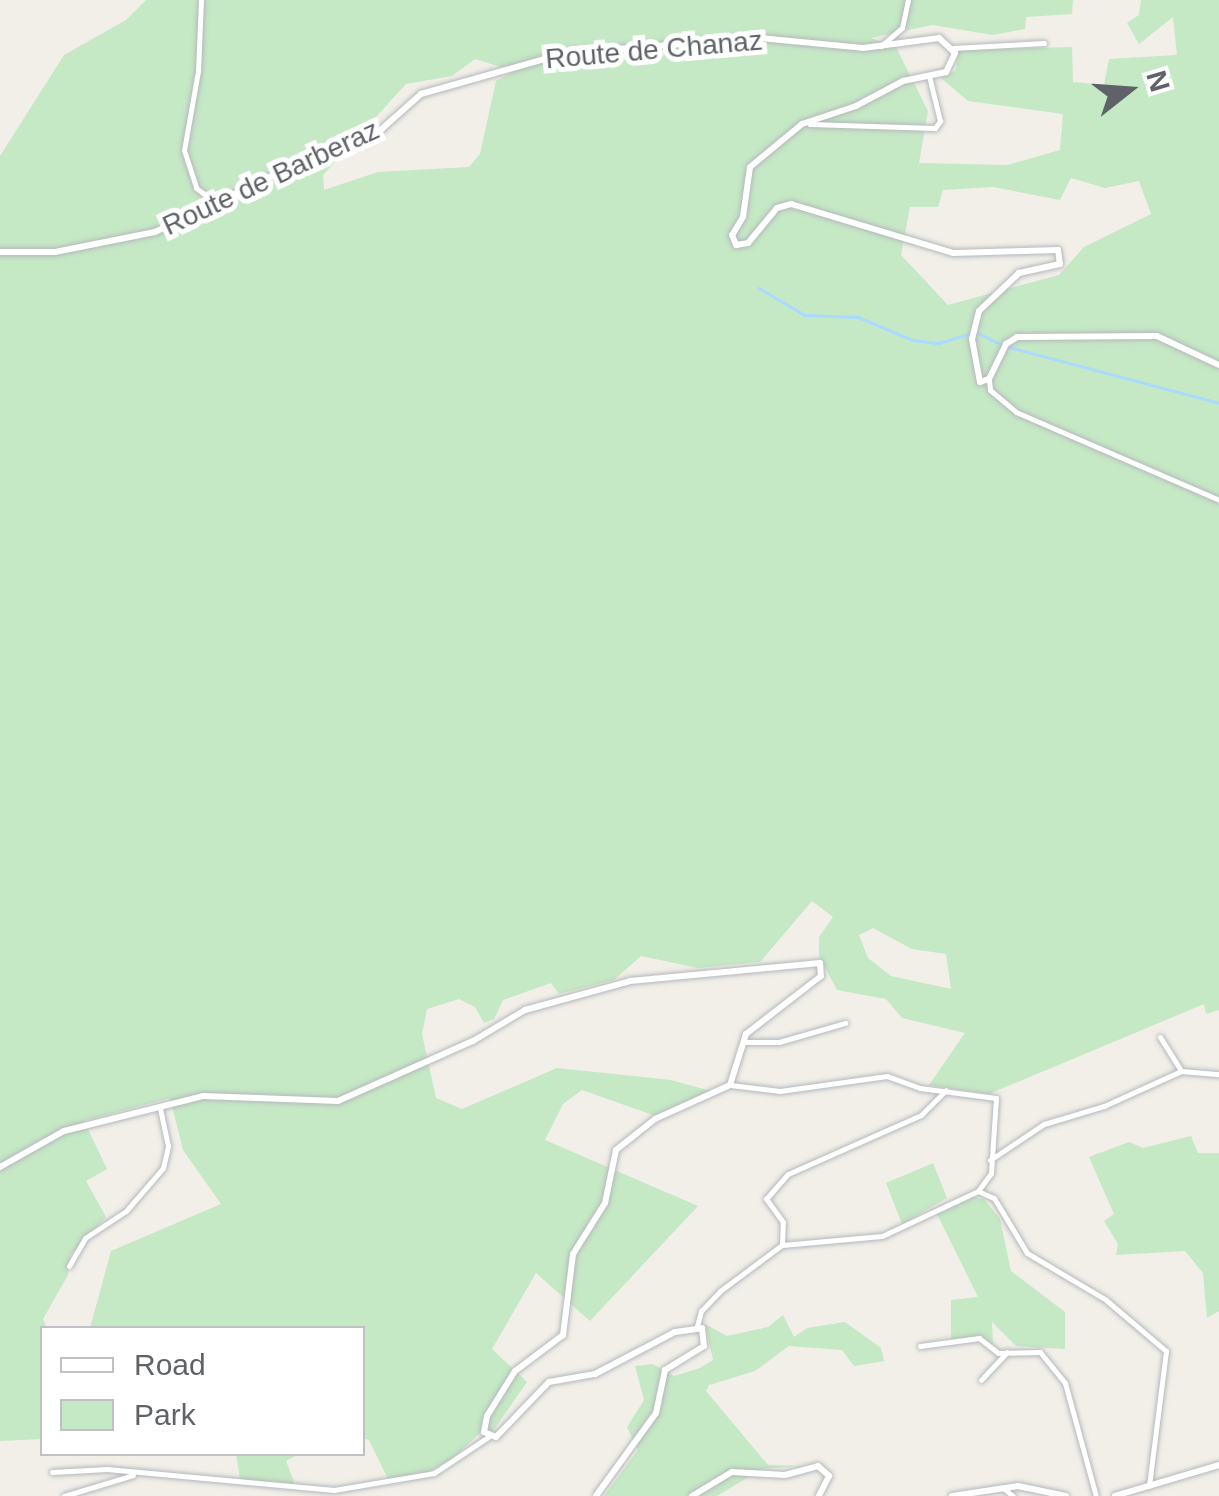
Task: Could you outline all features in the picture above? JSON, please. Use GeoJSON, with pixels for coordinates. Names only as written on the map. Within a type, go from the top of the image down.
{"type":"FeatureCollection","features":[{"type":"Feature","properties":{"kind":"street"},"geometry":{"type":"LineString","coordinates":[[201,0],[198,71],[184,150],[196,188],[216,203]]}},
{"type":"Feature","properties":{"kind":"street"},"geometry":{"type":"LineString","coordinates":[[881,46],[902,28],[908,0]]}},
{"type":"Feature","properties":{"kind":"street","name":"Route de Chanaz"},"geometry":{"type":"LineString","coordinates":[[528,63],[566,53],[760,38],[881,46],[940,38],[953,48]]}},
{"type":"Feature","properties":{"kind":"street"},"geometry":{"type":"LineString","coordinates":[[990,379],[980,382],[974,372],[979,312],[1014,276],[1055,267],[1062,253],[953,253],[791,204],[778,208],[750,241],[737,246],[732,235],[744,213],[747,171],[802,124],[950,68],[953,48],[1044,43]]}},
{"type":"Feature","properties":{"kind":"street","name":"Route de Barberaz"},"geometry":{"type":"LineString","coordinates":[[0,252],[107,244],[155,232],[338,145],[376,135],[421,94],[528,63]]}},
{"type":"Feature","properties":{"kind":"street"},"geometry":{"type":"LineString","coordinates":[[802,124],[935,128],[940,121],[929,76]]}},
{"type":"Feature","properties":{"kind":"street"},"geometry":{"type":"LineString","coordinates":[[1219,365],[1157,336],[1028,336],[1006,344],[990,379],[990,390],[1016,412],[1219,500]]}},
{"type":"Feature","properties":{"kind":"street"},"geometry":{"type":"LineString","coordinates":[[0,1167],[64,1131],[160,1104],[213,1094],[338,1101],[473,1041],[534,1006],[650,976],[821,965],[821,976],[741,1041],[730,1086]]}},
{"type":"Feature","properties":{"kind":"street"},"geometry":{"type":"LineString","coordinates":[[741,1041],[779,1042],[845,1023]]}},
{"type":"Feature","properties":{"kind":"street"},"geometry":{"type":"LineString","coordinates":[[1160,1038],[1181,1071]]}},
{"type":"Feature","properties":{"kind":"street"},"geometry":{"type":"LineString","coordinates":[[990,1160],[1044,1124],[1104,1106],[1181,1071],[1219,1074]]}},
{"type":"Feature","properties":{"kind":"street"},"geometry":{"type":"LineString","coordinates":[[488,1437],[487,1416],[514,1372],[566,1330],[573,1254],[605,1203],[616,1150],[654,1118],[730,1086],[780,1090],[886,1076],[996,1098],[988,1184],[882,1236],[782,1245],[720,1291],[700,1311],[697,1326]]}},
{"type":"Feature","properties":{"kind":"street"},"geometry":{"type":"LineString","coordinates":[[782,1245],[783,1222],[766,1199],[788,1174],[921,1114],[946,1090]]}},
{"type":"Feature","properties":{"kind":"street"},"geometry":{"type":"LineString","coordinates":[[69,1266],[85,1238],[126,1212],[164,1168],[168,1146],[160,1104]]}},
{"type":"Feature","properties":{"kind":"street"},"geometry":{"type":"LineString","coordinates":[[978,1190],[994,1198],[1028,1253],[1106,1300],[1166,1351],[1149,1486]]}},
{"type":"Feature","properties":{"kind":"street"},"geometry":{"type":"LineString","coordinates":[[52,1472],[137,1474],[334,1490],[434,1473],[488,1437],[500,1434],[549,1382],[601,1372],[697,1326]]}},
{"type":"Feature","properties":{"kind":"street"},"geometry":{"type":"LineString","coordinates":[[596,1496],[656,1413],[665,1370],[706,1342],[706,1332],[697,1326]]}},
{"type":"Feature","properties":{"kind":"street"},"geometry":{"type":"LineString","coordinates":[[920,1346],[979,1338],[1007,1352],[1040,1352],[1056,1368],[1096,1496]]}},
{"type":"Feature","properties":{"kind":"street"},"geometry":{"type":"LineString","coordinates":[[981,1380],[1007,1352]]}},
{"type":"Feature","properties":{"kind":"street"},"geometry":{"type":"LineString","coordinates":[[1115,1496],[1219,1465]]}},
{"type":"Feature","properties":{"kind":"street"},"geometry":{"type":"LineString","coordinates":[[692,1496],[732,1472],[785,1475],[818,1466],[830,1479],[820,1496]]}},
{"type":"Feature","properties":{"kind":"street"},"geometry":{"type":"LineString","coordinates":[[64,1496],[137,1474]]}},
{"type":"Feature","properties":{"kind":"street"},"geometry":{"type":"LineString","coordinates":[[952,1496],[1003,1488],[1066,1496]]}},
{"type":"Feature","properties":{"kind":"street"},"geometry":{"type":"LineString","coordinates":[[1003,1488],[1013,1496]]}},
{"type":"Feature","properties":{"kind":"street"},"geometry":{"type":"LineString","coordinates":[[322,1496],[334,1490]]}},
{"type":"Feature","properties":{"kind":"green space"},"geometry":{"type":"Polygon","coordinates":[[[146,0],[1073,0],[1072,14],[1026,17],[1025,29],[993,35],[932,25],[871,38],[896,47],[928,111],[919,163],[1007,165],[1060,150],[1063,114],[968,101],[941,78],[956,70],[958,50],[1072,47],[1073,82],[1104,85],[1109,59],[1177,55],[1173,17],[1139,44],[1127,23],[1139,15],[1141,0],[1219,0],[1219,1010],[1206,1014],[1204,1004],[989,1094],[929,1085],[965,1033],[902,1018],[886,999],[837,990],[819,956],[819,937],[833,917],[812,901],[760,962],[698,968],[641,956],[614,980],[559,994],[551,983],[503,1000],[494,1019],[484,1023],[475,1007],[459,999],[427,1009],[422,1034],[436,1098],[462,1109],[557,1068],[671,1080],[714,1092],[653,1115],[582,1090],[563,1104],[545,1140],[698,1206],[590,1321],[536,1273],[492,1349],[527,1382],[493,1431],[481,1432],[451,1460],[425,1473],[388,1479],[365,1439],[365,1326],[91,1326],[111,1251],[221,1204],[183,1150],[170,1098],[84,1121],[107,1169],[86,1181],[106,1217],[70,1255],[68,1275],[43,1319],[46,1326],[40,1326],[40,1439],[0,1441],[0,156],[64,55],[126,20],[146,0]],[[475,59],[452,76],[406,84],[323,175],[324,190],[378,172],[469,167],[480,154],[496,81],[514,71],[475,59]],[[1071,178],[1060,200],[993,187],[943,190],[938,207],[910,207],[901,255],[948,305],[1059,275],[1084,247],[1151,214],[1139,181],[1105,188],[1071,178]],[[873,928],[859,935],[868,958],[891,976],[951,989],[946,954],[912,949],[873,928]]]}},
{"type":"Feature","properties":{"kind":"green space"},"geometry":{"type":"Polygon","coordinates":[[[1191,1136],[1198,1153],[1219,1153],[1219,1311],[1207,1318],[1203,1273],[1185,1251],[1116,1255],[1118,1244],[1104,1221],[1114,1214],[1089,1157],[1129,1142],[1143,1148],[1191,1136]]]}},
{"type":"Feature","properties":{"kind":"green space"},"geometry":{"type":"Polygon","coordinates":[[[933,1163],[947,1198],[902,1224],[886,1183],[933,1163]]]}},
{"type":"Feature","properties":{"kind":"green space"},"geometry":{"type":"Polygon","coordinates":[[[972,1197],[984,1199],[1000,1219],[1011,1271],[1065,1312],[1065,1349],[1016,1346],[992,1322],[993,1344],[978,1336],[951,1340],[951,1300],[978,1297],[936,1212],[972,1197]]]}},
{"type":"Feature","properties":{"kind":"green space"},"geometry":{"type":"Polygon","coordinates":[[[783,1315],[794,1337],[807,1328],[845,1322],[881,1348],[884,1361],[854,1366],[842,1350],[789,1346],[755,1371],[709,1385],[706,1391],[768,1465],[802,1466],[762,1469],[717,1496],[604,1496],[638,1450],[627,1427],[644,1400],[635,1366],[653,1364],[674,1376],[700,1368],[713,1360],[705,1324],[727,1336],[768,1327],[783,1315]]]}},
{"type":"Feature","properties":{"kind":"green space"},"geometry":{"type":"Polygon","coordinates":[[[236,1456],[295,1456],[286,1461],[296,1487],[240,1479],[236,1456]]]}},
{"type":"Feature","properties":{"kind":"waterway"},"geometry":{"type":"LineString","coordinates":[[759,288],[805,315],[858,317],[913,340],[939,343],[968,334]]}},
{"type":"Feature","properties":{"kind":"waterway"},"geometry":{"type":"LineString","coordinates":[[978,333],[1001,344]]}},
{"type":"Feature","properties":{"kind":"waterway"},"geometry":{"type":"LineString","coordinates":[[1009,347],[1219,403]]}}]}
